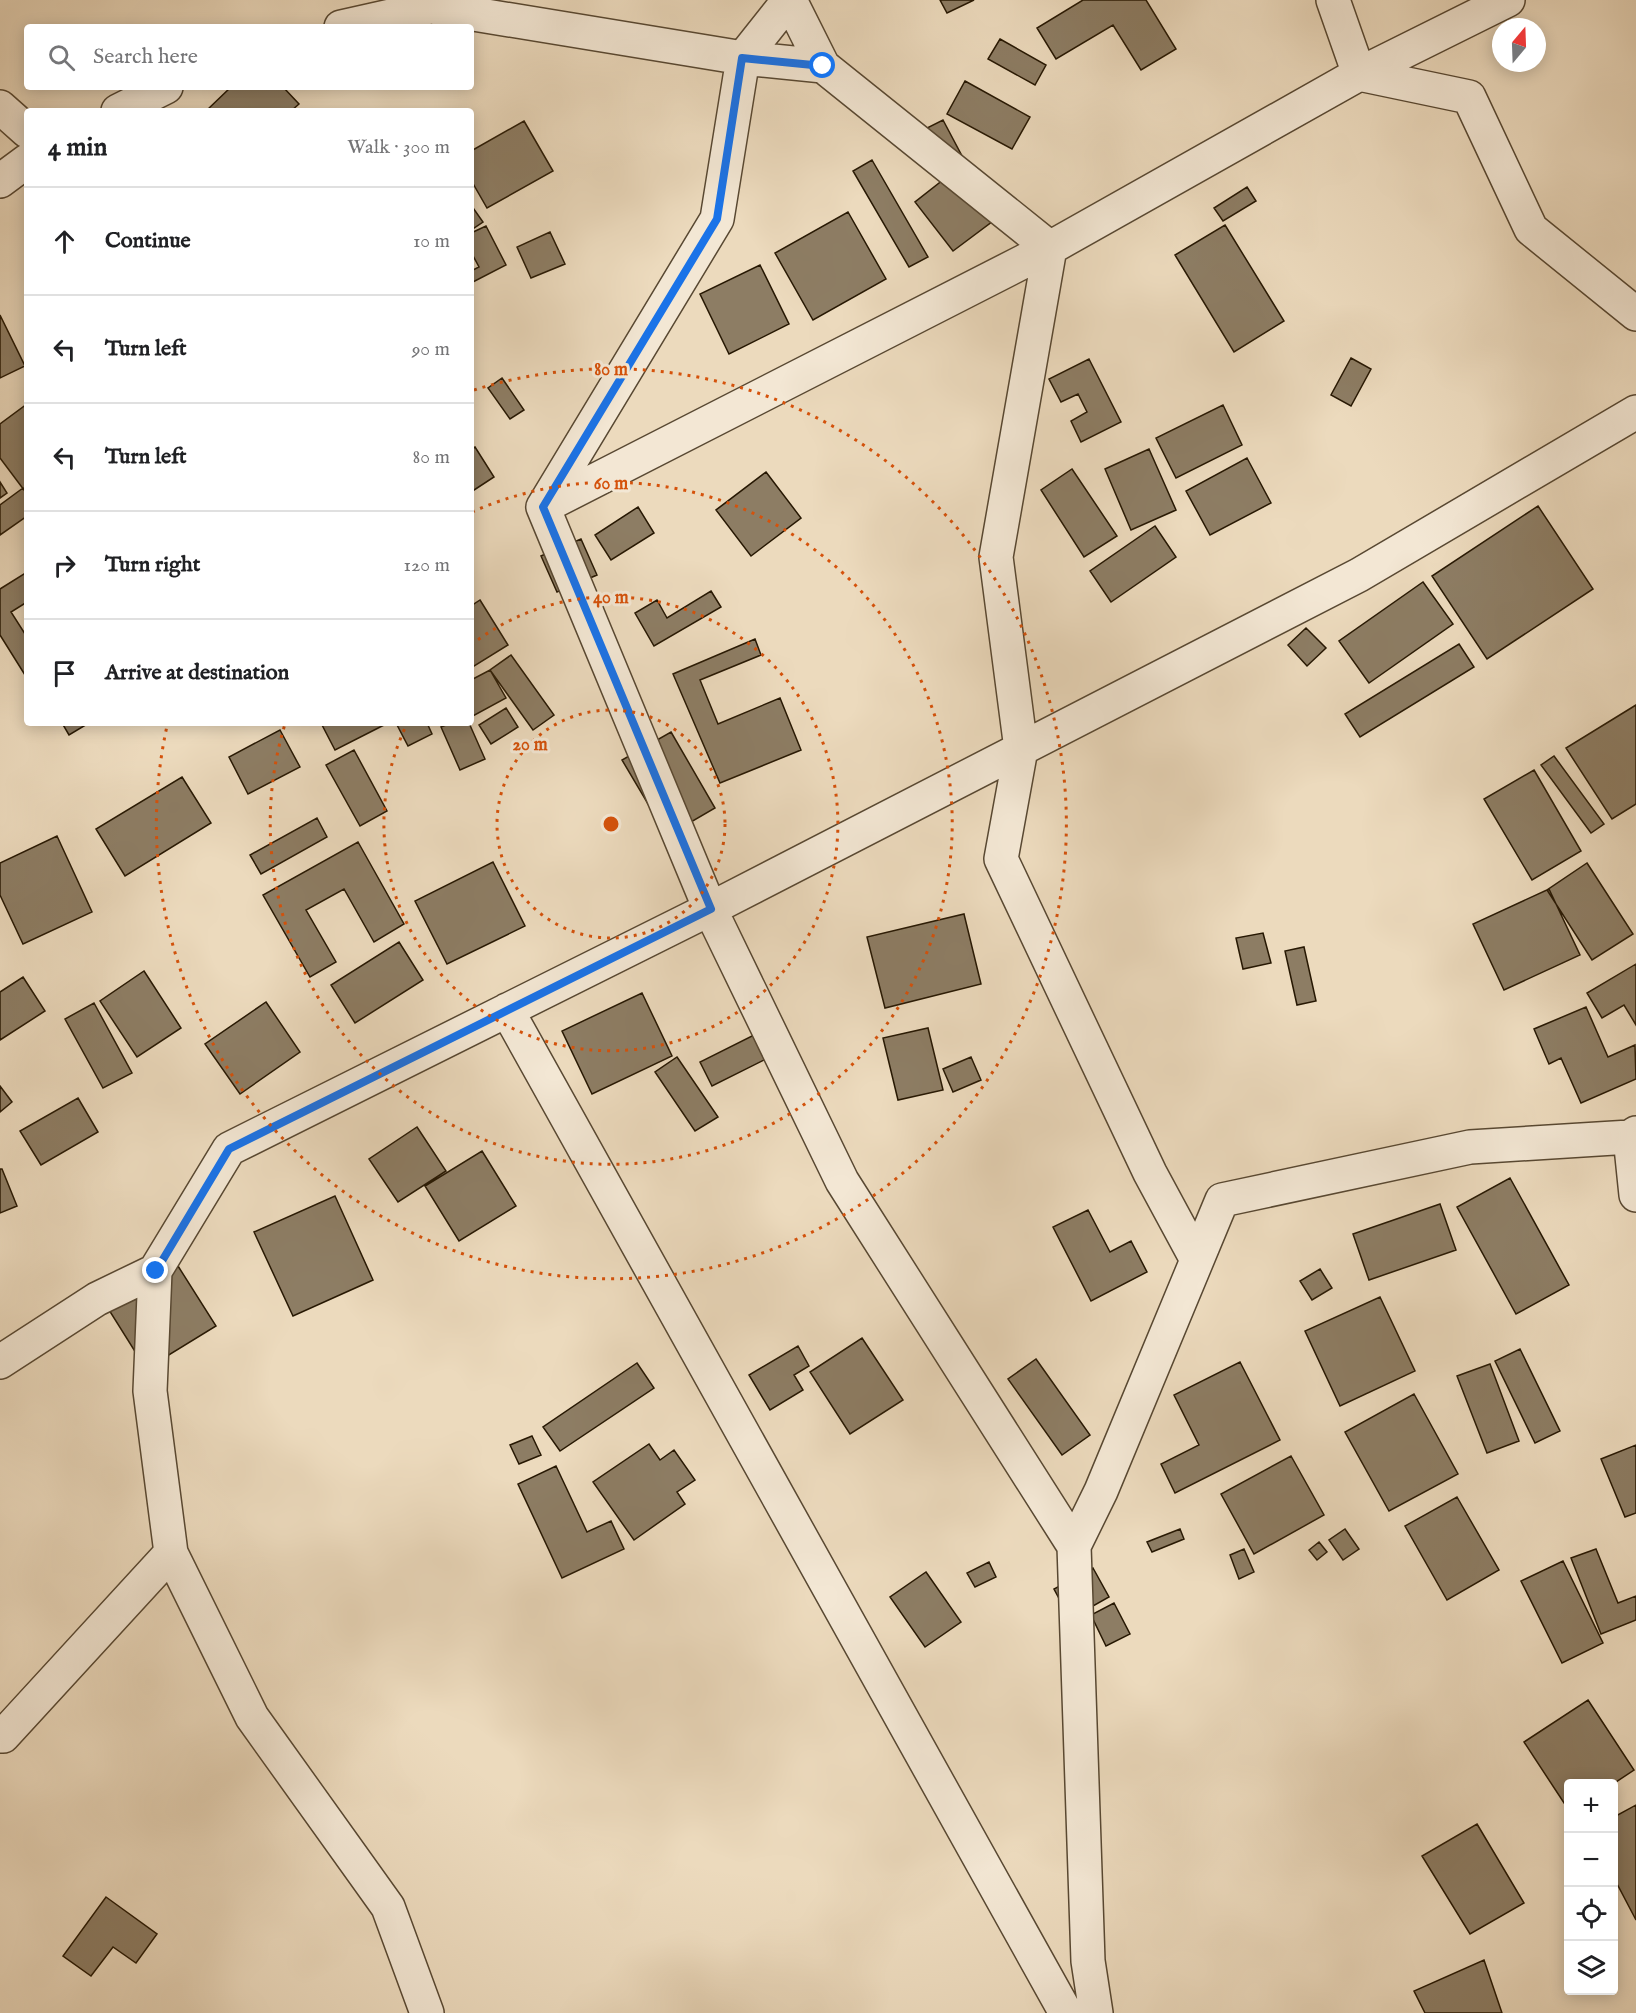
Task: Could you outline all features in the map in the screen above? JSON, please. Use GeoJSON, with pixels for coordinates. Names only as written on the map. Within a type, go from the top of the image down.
{"type":"FeatureCollection","features":[{"type":"Feature","properties":{"kind":"street"},"geometry":{"type":"LineString","coordinates":[[543,507],[717,219],[742,58],[790,0],[823,66],[1050,248]]}},
{"type":"Feature","properties":{"kind":"street"},"geometry":{"type":"LineString","coordinates":[[1333,0],[1359,74]]}},
{"type":"Feature","properties":{"kind":"street"},"geometry":{"type":"LineString","coordinates":[[543,507],[1050,248],[1359,74],[1508,0]]}},
{"type":"Feature","properties":{"kind":"street"},"geometry":{"type":"LineString","coordinates":[[355,24],[432,7],[742,58],[823,66]]}},
{"type":"Feature","properties":{"kind":"street"},"geometry":{"type":"LineString","coordinates":[[1359,74],[1469,97],[1531,229],[1636,314]]}},
{"type":"Feature","properties":{"kind":"street"},"geometry":{"type":"LineString","coordinates":[[124,108],[160,90]]}},
{"type":"Feature","properties":{"kind":"street"},"geometry":{"type":"LineString","coordinates":[[0,107],[24,128]]}},
{"type":"Feature","properties":{"kind":"street"},"geometry":{"type":"LineString","coordinates":[[0,181],[24,163]]}},
{"type":"Feature","properties":{"kind":"street"},"geometry":{"type":"LineString","coordinates":[[1050,248],[996,557],[1021,749],[1001,859],[1150,1173],[1197,1260]]}},
{"type":"Feature","properties":{"kind":"street"},"geometry":{"type":"LineString","coordinates":[[427,2013],[388,1907],[252,1717],[171,1553],[150,1391],[156,1271],[229,1149],[711,909],[1359,575],[1636,412]]}},
{"type":"Feature","properties":{"kind":"street"},"geometry":{"type":"LineString","coordinates":[[543,507],[711,909],[842,1181],[1074,1546]]}},
{"type":"Feature","properties":{"kind":"street"},"geometry":{"type":"LineString","coordinates":[[507,1010],[1066,2013]]}},
{"type":"Feature","properties":{"kind":"street"},"geometry":{"type":"LineString","coordinates":[[1096,2013],[1088,1961],[1074,1546],[1101,1491],[1222,1200],[1470,1147],[1633,1135],[1636,1195]]}},
{"type":"Feature","properties":{"kind":"street"},"geometry":{"type":"LineString","coordinates":[[0,1362],[97,1299],[156,1271]]}},
{"type":"Feature","properties":{"kind":"street"},"geometry":{"type":"LineString","coordinates":[[0,1736],[3,1736],[171,1553]]}},
{"type":"Feature","properties":{"kind":"building"},"geometry":{"type":"Polygon","coordinates":[[[940,0],[974,0],[947,13],[940,0]]]}},
{"type":"Feature","properties":{"kind":"building"},"geometry":{"type":"Polygon","coordinates":[[[1083,0],[1146,0],[1176,49],[1141,70],[1113,25],[1056,59],[1037,28],[1083,0]]]}},
{"type":"Feature","properties":{"kind":"building"},"geometry":{"type":"Polygon","coordinates":[[[1000,39],[1046,65],[1035,85],[988,59],[1000,39]]]}},
{"type":"Feature","properties":{"kind":"building"},"geometry":{"type":"Polygon","coordinates":[[[965,81],[1030,117],[1012,149],[947,114],[965,81]]]}},
{"type":"Feature","properties":{"kind":"building"},"geometry":{"type":"Polygon","coordinates":[[[228,90],[286,90],[299,104],[294,108],[209,108],[228,90]]]}},
{"type":"Feature","properties":{"kind":"building"},"geometry":{"type":"Polygon","coordinates":[[[943,120],[962,156],[942,166],[923,130],[943,120]]]}},
{"type":"Feature","properties":{"kind":"building"},"geometry":{"type":"Polygon","coordinates":[[[524,121],[553,171],[487,208],[474,185],[474,149],[524,121]]]}},
{"type":"Feature","properties":{"kind":"building"},"geometry":{"type":"Polygon","coordinates":[[[872,160],[928,257],[909,267],[853,171],[872,160]]]}},
{"type":"Feature","properties":{"kind":"building"},"geometry":{"type":"Polygon","coordinates":[[[962,165],[1001,215],[953,251],[915,202],[962,165]]]}},
{"type":"Feature","properties":{"kind":"building"},"geometry":{"type":"Polygon","coordinates":[[[1247,187],[1256,201],[1223,221],[1214,208],[1247,187]]]}},
{"type":"Feature","properties":{"kind":"building"},"geometry":{"type":"Polygon","coordinates":[[[474,209],[483,222],[474,228],[474,209]]]}},
{"type":"Feature","properties":{"kind":"building"},"geometry":{"type":"Polygon","coordinates":[[[848,212],[886,279],[813,320],[775,253],[848,212]]]}},
{"type":"Feature","properties":{"kind":"building"},"geometry":{"type":"Polygon","coordinates":[[[1225,225],[1284,321],[1234,352],[1175,255],[1225,225]]]}},
{"type":"Feature","properties":{"kind":"building"},"geometry":{"type":"Polygon","coordinates":[[[486,226],[506,265],[474,281],[474,270],[479,267],[474,258],[474,232],[486,226]]]}},
{"type":"Feature","properties":{"kind":"building"},"geometry":{"type":"Polygon","coordinates":[[[550,232],[565,264],[531,278],[517,247],[550,232]]]}},
{"type":"Feature","properties":{"kind":"building"},"geometry":{"type":"Polygon","coordinates":[[[760,265],[789,324],[729,354],[700,294],[760,265]]]}},
{"type":"Feature","properties":{"kind":"building"},"geometry":{"type":"Polygon","coordinates":[[[0,315],[24,366],[0,378],[0,315]]]}},
{"type":"Feature","properties":{"kind":"building"},"geometry":{"type":"Polygon","coordinates":[[[1351,358],[1371,369],[1351,406],[1331,395],[1351,358]]]}},
{"type":"Feature","properties":{"kind":"building"},"geometry":{"type":"Polygon","coordinates":[[[1089,359],[1121,422],[1081,442],[1071,421],[1087,412],[1078,394],[1061,402],[1049,379],[1089,359]]]}},
{"type":"Feature","properties":{"kind":"building"},"geometry":{"type":"Polygon","coordinates":[[[502,378],[524,410],[510,419],[488,388],[502,378]]]}},
{"type":"Feature","properties":{"kind":"building"},"geometry":{"type":"Polygon","coordinates":[[[1223,405],[1242,445],[1176,478],[1156,438],[1223,405]]]}},
{"type":"Feature","properties":{"kind":"building"},"geometry":{"type":"Polygon","coordinates":[[[24,406],[24,490],[0,458],[0,424],[24,406]]]}},
{"type":"Feature","properties":{"kind":"building"},"geometry":{"type":"Polygon","coordinates":[[[474,448],[494,477],[474,490],[474,448]]]}},
{"type":"Feature","properties":{"kind":"building"},"geometry":{"type":"Polygon","coordinates":[[[1149,449],[1176,510],[1131,530],[1105,469],[1149,449]]]}},
{"type":"Feature","properties":{"kind":"building"},"geometry":{"type":"Polygon","coordinates":[[[1247,458],[1271,503],[1210,535],[1186,491],[1247,458]]]}},
{"type":"Feature","properties":{"kind":"building"},"geometry":{"type":"Polygon","coordinates":[[[1072,469],[1117,536],[1084,557],[1041,490],[1072,469]]]}},
{"type":"Feature","properties":{"kind":"building"},"geometry":{"type":"Polygon","coordinates":[[[766,472],[801,518],[751,556],[716,510],[766,472]]]}},
{"type":"Feature","properties":{"kind":"building"},"geometry":{"type":"Polygon","coordinates":[[[0,482],[7,493],[0,498],[0,482]]]}},
{"type":"Feature","properties":{"kind":"building"},"geometry":{"type":"Polygon","coordinates":[[[23,488],[24,518],[0,535],[0,505],[23,488]]]}},
{"type":"Feature","properties":{"kind":"building"},"geometry":{"type":"Polygon","coordinates":[[[1538,506],[1593,589],[1487,659],[1432,576],[1538,506]]]}},
{"type":"Feature","properties":{"kind":"building"},"geometry":{"type":"Polygon","coordinates":[[[638,507],[654,533],[611,560],[595,535],[638,507]]]}},
{"type":"Feature","properties":{"kind":"building"},"geometry":{"type":"Polygon","coordinates":[[[1155,526],[1176,557],[1111,602],[1090,571],[1155,526]]]}},
{"type":"Feature","properties":{"kind":"building"},"geometry":{"type":"Polygon","coordinates":[[[581,539],[597,575],[557,592],[541,556],[581,539]]]}},
{"type":"Feature","properties":{"kind":"building"},"geometry":{"type":"Polygon","coordinates":[[[24,574],[24,604],[11,612],[24,632],[24,673],[0,635],[0,589],[24,574]]]}},
{"type":"Feature","properties":{"kind":"building"},"geometry":{"type":"Polygon","coordinates":[[[1423,582],[1453,624],[1369,683],[1339,641],[1423,582]]]}},
{"type":"Feature","properties":{"kind":"building"},"geometry":{"type":"Polygon","coordinates":[[[711,591],[721,607],[654,646],[635,613],[657,600],[667,618],[711,591]]]}},
{"type":"Feature","properties":{"kind":"building"},"geometry":{"type":"Polygon","coordinates":[[[480,600],[508,645],[474,666],[474,604],[480,600]]]}},
{"type":"Feature","properties":{"kind":"building"},"geometry":{"type":"Polygon","coordinates":[[[1306,628],[1326,648],[1307,666],[1288,645],[1306,628]]]}},
{"type":"Feature","properties":{"kind":"building"},"geometry":{"type":"Polygon","coordinates":[[[755,639],[761,655],[700,680],[718,724],[780,698],[801,750],[720,783],[673,674],[755,639]]]}},
{"type":"Feature","properties":{"kind":"building"},"geometry":{"type":"Polygon","coordinates":[[[1459,644],[1474,667],[1360,737],[1345,714],[1459,644]]]}},
{"type":"Feature","properties":{"kind":"building"},"geometry":{"type":"Polygon","coordinates":[[[511,655],[554,715],[533,730],[490,670],[511,655]]]}},
{"type":"Feature","properties":{"kind":"building"},"geometry":{"type":"Polygon","coordinates":[[[490,670],[506,698],[474,715],[474,678],[490,670]]]}},
{"type":"Feature","properties":{"kind":"building"},"geometry":{"type":"Polygon","coordinates":[[[1636,705],[1636,804],[1612,819],[1566,748],[1636,705]]]}},
{"type":"Feature","properties":{"kind":"building"},"geometry":{"type":"Polygon","coordinates":[[[506,708],[518,727],[491,744],[479,725],[506,708]]]}},
{"type":"Feature","properties":{"kind":"building"},"geometry":{"type":"Polygon","coordinates":[[[64,726],[84,726],[69,735],[64,726]]]}},
{"type":"Feature","properties":{"kind":"building"},"geometry":{"type":"Polygon","coordinates":[[[323,726],[382,726],[335,750],[323,726]]]}},
{"type":"Feature","properties":{"kind":"building"},"geometry":{"type":"Polygon","coordinates":[[[398,726],[428,726],[432,734],[408,746],[398,726]]]}},
{"type":"Feature","properties":{"kind":"building"},"geometry":{"type":"Polygon","coordinates":[[[470,726],[485,759],[460,770],[441,727],[470,726]]]}},
{"type":"Feature","properties":{"kind":"building"},"geometry":{"type":"Polygon","coordinates":[[[280,730],[300,767],[248,794],[229,757],[280,730]]]}},
{"type":"Feature","properties":{"kind":"building"},"geometry":{"type":"Polygon","coordinates":[[[671,732],[715,808],[667,836],[622,760],[671,732]]]}},
{"type":"Feature","properties":{"kind":"building"},"geometry":{"type":"Polygon","coordinates":[[[354,750],[387,811],[360,826],[326,765],[354,750]]]}},
{"type":"Feature","properties":{"kind":"building"},"geometry":{"type":"Polygon","coordinates":[[[1554,756],[1604,824],[1591,833],[1541,765],[1554,756]]]}},
{"type":"Feature","properties":{"kind":"building"},"geometry":{"type":"Polygon","coordinates":[[[1534,770],[1581,851],[1532,880],[1484,799],[1534,770]]]}},
{"type":"Feature","properties":{"kind":"building"},"geometry":{"type":"Polygon","coordinates":[[[182,777],[211,823],[125,876],[96,829],[182,777]]]}},
{"type":"Feature","properties":{"kind":"building"},"geometry":{"type":"Polygon","coordinates":[[[317,818],[327,837],[261,874],[250,855],[317,818]]]}},
{"type":"Feature","properties":{"kind":"building"},"geometry":{"type":"Polygon","coordinates":[[[57,836],[92,912],[23,944],[0,895],[0,863],[57,836]]]}},
{"type":"Feature","properties":{"kind":"building"},"geometry":{"type":"Polygon","coordinates":[[[358,842],[404,924],[374,942],[344,889],[306,910],[336,962],[310,977],[263,895],[358,842]]]}},
{"type":"Feature","properties":{"kind":"building"},"geometry":{"type":"Polygon","coordinates":[[[493,862],[525,926],[447,964],[415,901],[493,862]]]}},
{"type":"Feature","properties":{"kind":"building"},"geometry":{"type":"Polygon","coordinates":[[[1587,863],[1633,934],[1592,960],[1547,890],[1587,863]]]}},
{"type":"Feature","properties":{"kind":"building"},"geometry":{"type":"Polygon","coordinates":[[[1549,889],[1580,955],[1504,990],[1473,924],[1549,889]]]}},
{"type":"Feature","properties":{"kind":"building"},"geometry":{"type":"Polygon","coordinates":[[[964,914],[981,984],[885,1008],[867,937],[964,914]]]}},
{"type":"Feature","properties":{"kind":"building"},"geometry":{"type":"Polygon","coordinates":[[[1263,933],[1271,963],[1243,969],[1236,938],[1263,933]]]}},
{"type":"Feature","properties":{"kind":"building"},"geometry":{"type":"Polygon","coordinates":[[[399,942],[423,980],[355,1023],[331,985],[399,942]]]}},
{"type":"Feature","properties":{"kind":"building"},"geometry":{"type":"Polygon","coordinates":[[[1304,947],[1316,1001],[1297,1005],[1285,951],[1304,947]]]}},
{"type":"Feature","properties":{"kind":"building"},"geometry":{"type":"Polygon","coordinates":[[[1636,964],[1636,1025],[1624,1005],[1602,1018],[1587,993],[1636,964]]]}},
{"type":"Feature","properties":{"kind":"building"},"geometry":{"type":"Polygon","coordinates":[[[144,971],[181,1028],[137,1057],[100,1001],[144,971]]]}},
{"type":"Feature","properties":{"kind":"building"},"geometry":{"type":"Polygon","coordinates":[[[23,977],[45,1011],[0,1040],[0,992],[23,977]]]}},
{"type":"Feature","properties":{"kind":"building"},"geometry":{"type":"Polygon","coordinates":[[[642,993],[672,1056],[592,1094],[562,1031],[642,993]]]}},
{"type":"Feature","properties":{"kind":"building"},"geometry":{"type":"Polygon","coordinates":[[[266,1002],[300,1052],[240,1094],[205,1044],[266,1002]]]}},
{"type":"Feature","properties":{"kind":"building"},"geometry":{"type":"Polygon","coordinates":[[[94,1003],[132,1073],[103,1088],[65,1019],[94,1003]]]}},
{"type":"Feature","properties":{"kind":"building"},"geometry":{"type":"Polygon","coordinates":[[[1586,1007],[1608,1057],[1635,1045],[1636,1079],[1581,1103],[1561,1058],[1549,1064],[1534,1029],[1586,1007]]]}},
{"type":"Feature","properties":{"kind":"building"},"geometry":{"type":"Polygon","coordinates":[[[928,1028],[943,1090],[898,1100],[883,1038],[928,1028]]]}},
{"type":"Feature","properties":{"kind":"building"},"geometry":{"type":"Polygon","coordinates":[[[758,1033],[770,1057],[712,1086],[700,1062],[758,1033]]]}},
{"type":"Feature","properties":{"kind":"building"},"geometry":{"type":"Polygon","coordinates":[[[677,1057],[718,1117],[695,1131],[655,1072],[677,1057]]]}},
{"type":"Feature","properties":{"kind":"building"},"geometry":{"type":"Polygon","coordinates":[[[971,1057],[981,1080],[953,1092],[943,1069],[971,1057]]]}},
{"type":"Feature","properties":{"kind":"building"},"geometry":{"type":"Polygon","coordinates":[[[0,1086],[12,1102],[0,1112],[0,1086]]]}},
{"type":"Feature","properties":{"kind":"building"},"geometry":{"type":"Polygon","coordinates":[[[78,1098],[98,1132],[41,1165],[20,1131],[78,1098]]]}},
{"type":"Feature","properties":{"kind":"building"},"geometry":{"type":"Polygon","coordinates":[[[417,1127],[446,1171],[398,1202],[369,1159],[417,1127]]]}},
{"type":"Feature","properties":{"kind":"building"},"geometry":{"type":"Polygon","coordinates":[[[482,1151],[516,1206],[459,1241],[425,1186],[482,1151]]]}},
{"type":"Feature","properties":{"kind":"building"},"geometry":{"type":"Polygon","coordinates":[[[0,1169],[2,1169],[17,1206],[0,1213],[0,1169]]]}},
{"type":"Feature","properties":{"kind":"building"},"geometry":{"type":"Polygon","coordinates":[[[1510,1178],[1569,1285],[1516,1314],[1457,1207],[1510,1178]]]}},
{"type":"Feature","properties":{"kind":"building"},"geometry":{"type":"Polygon","coordinates":[[[335,1196],[373,1280],[293,1316],[254,1232],[335,1196]]]}},
{"type":"Feature","properties":{"kind":"building"},"geometry":{"type":"Polygon","coordinates":[[[1440,1204],[1456,1250],[1369,1280],[1353,1234],[1440,1204]]]}},
{"type":"Feature","properties":{"kind":"building"},"geometry":{"type":"Polygon","coordinates":[[[1088,1210],[1110,1252],[1131,1241],[1147,1272],[1091,1301],[1053,1227],[1088,1210]]]}},
{"type":"Feature","properties":{"kind":"building"},"geometry":{"type":"Polygon","coordinates":[[[178,1266],[216,1326],[146,1369],[109,1310],[178,1266]]]}},
{"type":"Feature","properties":{"kind":"building"},"geometry":{"type":"Polygon","coordinates":[[[1320,1269],[1332,1288],[1312,1300],[1300,1281],[1320,1269]]]}},
{"type":"Feature","properties":{"kind":"building"},"geometry":{"type":"Polygon","coordinates":[[[1380,1297],[1415,1371],[1340,1406],[1305,1331],[1380,1297]]]}},
{"type":"Feature","properties":{"kind":"building"},"geometry":{"type":"Polygon","coordinates":[[[862,1338],[903,1400],[850,1434],[810,1372],[862,1338]]]}},
{"type":"Feature","properties":{"kind":"building"},"geometry":{"type":"Polygon","coordinates":[[[798,1346],[809,1366],[794,1375],[803,1390],[770,1410],[749,1375],[798,1346]]]}},
{"type":"Feature","properties":{"kind":"building"},"geometry":{"type":"Polygon","coordinates":[[[1520,1349],[1560,1431],[1535,1443],[1495,1361],[1520,1349]]]}},
{"type":"Feature","properties":{"kind":"building"},"geometry":{"type":"Polygon","coordinates":[[[1036,1359],[1090,1435],[1062,1455],[1008,1379],[1036,1359]]]}},
{"type":"Feature","properties":{"kind":"building"},"geometry":{"type":"Polygon","coordinates":[[[1240,1362],[1280,1440],[1175,1493],[1161,1464],[1199,1445],[1174,1395],[1240,1362]]]}},
{"type":"Feature","properties":{"kind":"building"},"geometry":{"type":"Polygon","coordinates":[[[637,1363],[654,1388],[560,1451],[543,1427],[637,1363]]]}},
{"type":"Feature","properties":{"kind":"building"},"geometry":{"type":"Polygon","coordinates":[[[1490,1364],[1519,1441],[1487,1453],[1457,1376],[1490,1364]]]}},
{"type":"Feature","properties":{"kind":"building"},"geometry":{"type":"Polygon","coordinates":[[[1414,1394],[1458,1474],[1389,1511],[1345,1432],[1414,1394]]]}},
{"type":"Feature","properties":{"kind":"building"},"geometry":{"type":"Polygon","coordinates":[[[532,1436],[541,1455],[519,1464],[510,1445],[532,1436]]]}},
{"type":"Feature","properties":{"kind":"building"},"geometry":{"type":"Polygon","coordinates":[[[649,1444],[660,1460],[674,1450],[695,1480],[677,1492],[685,1504],[634,1540],[593,1482],[649,1444]]]}},
{"type":"Feature","properties":{"kind":"building"},"geometry":{"type":"Polygon","coordinates":[[[1636,1445],[1636,1513],[1625,1517],[1601,1459],[1636,1445]]]}},
{"type":"Feature","properties":{"kind":"building"},"geometry":{"type":"Polygon","coordinates":[[[1291,1456],[1324,1515],[1254,1554],[1221,1494],[1291,1456]]]}},
{"type":"Feature","properties":{"kind":"building"},"geometry":{"type":"Polygon","coordinates":[[[556,1466],[587,1532],[611,1521],[624,1549],[562,1578],[518,1484],[556,1466]]]}},
{"type":"Feature","properties":{"kind":"building"},"geometry":{"type":"Polygon","coordinates":[[[1457,1497],[1499,1570],[1447,1600],[1405,1526],[1457,1497]]]}},
{"type":"Feature","properties":{"kind":"building"},"geometry":{"type":"Polygon","coordinates":[[[1180,1529],[1184,1539],[1152,1552],[1147,1542],[1180,1529]]]}},
{"type":"Feature","properties":{"kind":"building"},"geometry":{"type":"Polygon","coordinates":[[[1345,1529],[1359,1549],[1343,1560],[1329,1540],[1345,1529]]]}},
{"type":"Feature","properties":{"kind":"building"},"geometry":{"type":"Polygon","coordinates":[[[1319,1542],[1327,1552],[1317,1560],[1309,1550],[1319,1542]]]}},
{"type":"Feature","properties":{"kind":"building"},"geometry":{"type":"Polygon","coordinates":[[[1244,1549],[1254,1572],[1239,1579],[1230,1555],[1244,1549]]]}},
{"type":"Feature","properties":{"kind":"building"},"geometry":{"type":"Polygon","coordinates":[[[1596,1549],[1618,1603],[1636,1596],[1636,1620],[1601,1634],[1571,1558],[1596,1549]]]}},
{"type":"Feature","properties":{"kind":"building"},"geometry":{"type":"Polygon","coordinates":[[[1563,1561],[1603,1643],[1562,1663],[1521,1581],[1563,1561]]]}},
{"type":"Feature","properties":{"kind":"building"},"geometry":{"type":"Polygon","coordinates":[[[989,1562],[996,1577],[975,1587],[967,1573],[989,1562]]]}},
{"type":"Feature","properties":{"kind":"building"},"geometry":{"type":"Polygon","coordinates":[[[1093,1568],[1109,1597],[1070,1619],[1054,1589],[1093,1568]]]}},
{"type":"Feature","properties":{"kind":"building"},"geometry":{"type":"Polygon","coordinates":[[[926,1572],[961,1622],[925,1647],[890,1597],[926,1572]]]}},
{"type":"Feature","properties":{"kind":"building"},"geometry":{"type":"Polygon","coordinates":[[[1114,1603],[1130,1634],[1106,1646],[1091,1615],[1114,1603]]]}},
{"type":"Feature","properties":{"kind":"building"},"geometry":{"type":"Polygon","coordinates":[[[1588,1700],[1634,1770],[1618,1781],[1564,1779],[1564,1803],[1524,1742],[1588,1700]]]}},
{"type":"Feature","properties":{"kind":"building"},"geometry":{"type":"Polygon","coordinates":[[[1636,1805],[1636,1920],[1618,1886],[1618,1815],[1636,1805]]]}},
{"type":"Feature","properties":{"kind":"building"},"geometry":{"type":"Polygon","coordinates":[[[1477,1824],[1524,1903],[1470,1934],[1422,1856],[1477,1824]]]}},
{"type":"Feature","properties":{"kind":"building"},"geometry":{"type":"Polygon","coordinates":[[[106,1897],[157,1934],[136,1963],[113,1947],[91,1976],[63,1956],[106,1897]]]}},
{"type":"Feature","properties":{"kind":"building"},"geometry":{"type":"Polygon","coordinates":[[[1484,1960],[1502,2013],[1425,2013],[1414,1991],[1484,1960]]]}},
{"type":"Feature","properties":{"kind":"route"},"geometry":{"type":"LineString","coordinates":[[156,1271],[229,1149],[711,909],[543,507],[717,219],[742,58],[823,66]]}}]}
